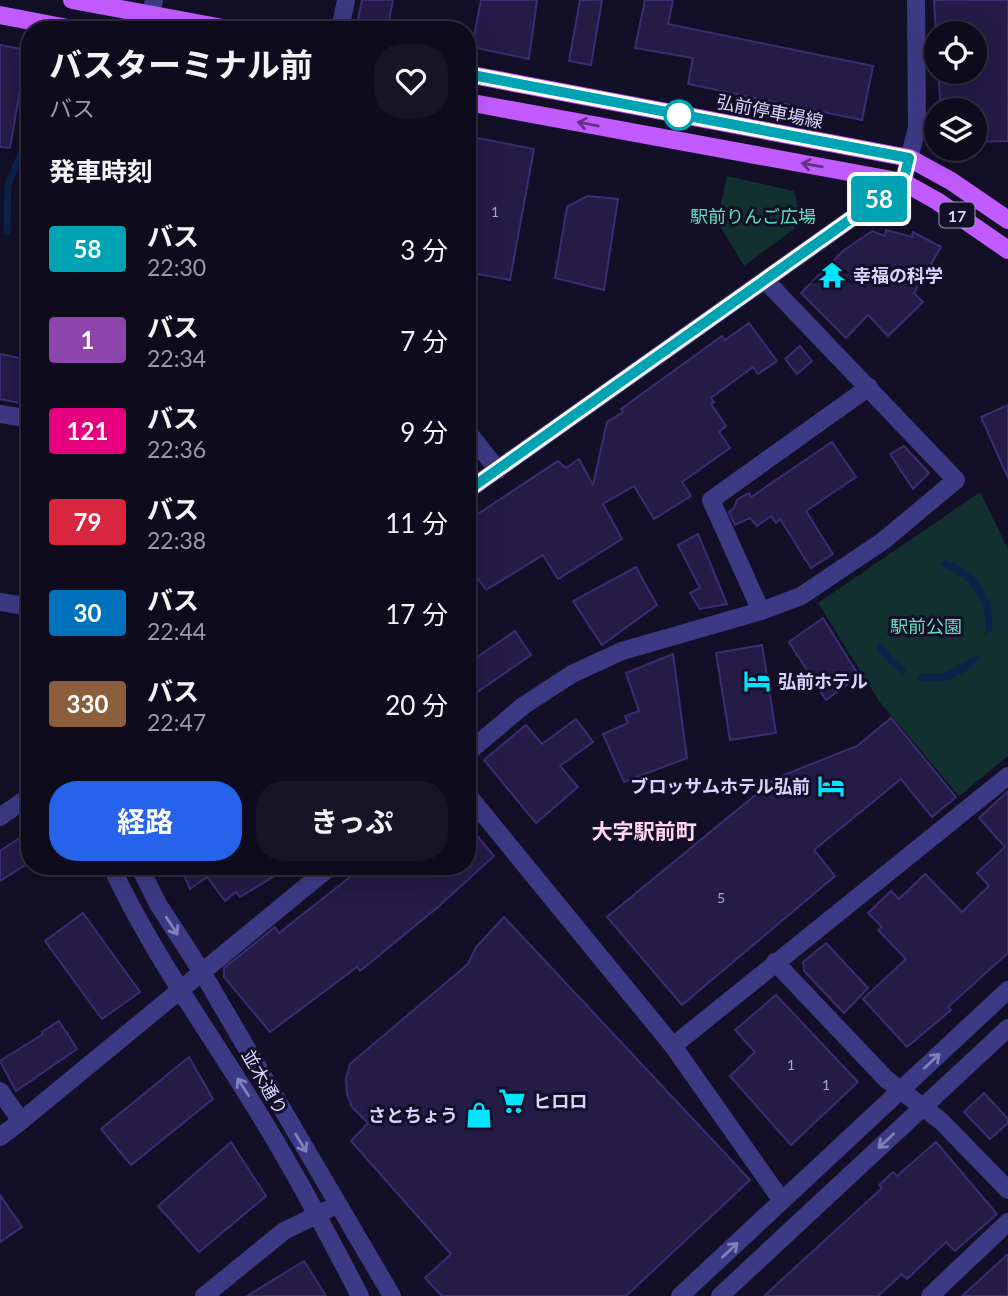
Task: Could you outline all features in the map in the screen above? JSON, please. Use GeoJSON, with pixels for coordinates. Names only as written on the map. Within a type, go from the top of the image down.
{"type":"FeatureCollection","features":[{"type":"Feature","properties":{"kind":"main road"},"geometry":{"type":"LineString","coordinates":[[72,0],[185,21]]}},
{"type":"Feature","properties":{"kind":"main road"},"geometry":{"type":"LineString","coordinates":[[0,15],[31,21]]}},
{"type":"Feature","properties":{"kind":"main road","name":"弘前停車場線"},"geometry":{"type":"LineString","coordinates":[[476,76],[909,158],[951,181],[1008,220]]}},
{"type":"Feature","properties":{"kind":"main road","name":"17"},"geometry":{"type":"LineString","coordinates":[[476,104],[903,182],[937,201],[1008,250]]}},
{"type":"Feature","properties":{"kind":"street"},"geometry":{"type":"LineString","coordinates":[[342,21],[346,0]]}},
{"type":"Feature","properties":{"kind":"street"},"geometry":{"type":"LineString","coordinates":[[476,485],[903,182],[917,128],[916,0]]}},
{"type":"Feature","properties":{"kind":"street"},"geometry":{"type":"LineString","coordinates":[[476,745],[523,706],[572,674],[622,651],[761,611],[801,596],[883,541],[956,480],[765,280]]}},
{"type":"Feature","properties":{"kind":"street"},"geometry":{"type":"LineString","coordinates":[[761,611],[711,500],[869,387]]}},
{"type":"Feature","properties":{"kind":"street"},"geometry":{"type":"LineString","coordinates":[[0,414],[21,418]]}},
{"type":"Feature","properties":{"kind":"street"},"geometry":{"type":"LineString","coordinates":[[476,447],[498,470]]}},
{"type":"Feature","properties":{"kind":"street"},"geometry":{"type":"LineString","coordinates":[[0,602],[21,606]]}},
{"type":"Feature","properties":{"kind":"street"},"geometry":{"type":"LineString","coordinates":[[673,1046],[1008,776]]}},
{"type":"Feature","properties":{"kind":"street"},"geometry":{"type":"LineString","coordinates":[[0,817],[21,802]]}},
{"type":"Feature","properties":{"kind":"street"},"geometry":{"type":"LineString","coordinates":[[476,805],[673,1046],[782,1201]]}},
{"type":"Feature","properties":{"kind":"street","name":"並木通り"},"geometry":{"type":"LineString","coordinates":[[115,875],[135,917],[178,990],[246,1092],[317,1214],[360,1296]]}},
{"type":"Feature","properties":{"kind":"street","name":"並木通り"},"geometry":{"type":"LineString","coordinates":[[144,875],[158,904],[202,972],[392,1296]]}},
{"type":"Feature","properties":{"kind":"street"},"geometry":{"type":"LineString","coordinates":[[0,1137],[320,875]]}},
{"type":"Feature","properties":{"kind":"street"},"geometry":{"type":"LineString","coordinates":[[775,962],[886,1079],[941,1121],[1008,1190]]}},
{"type":"Feature","properties":{"kind":"street"},"geometry":{"type":"LineString","coordinates":[[680,1296],[1008,990]]}},
{"type":"Feature","properties":{"kind":"street"},"geometry":{"type":"LineString","coordinates":[[720,1296],[1008,1028]]}},
{"type":"Feature","properties":{"kind":"street"},"geometry":{"type":"LineString","coordinates":[[0,1091],[21,1121]]}},
{"type":"Feature","properties":{"kind":"street"},"geometry":{"type":"LineString","coordinates":[[204,1296],[284,1231],[337,1204]]}},
{"type":"Feature","properties":{"kind":"street"},"geometry":{"type":"LineString","coordinates":[[930,1296],[1008,1222]]}},
{"type":"Feature","properties":{"kind":"green space","name":"駅前りんご広場"},"geometry":{"type":"Polygon","coordinates":[[[727,176],[794,191],[802,223],[744,266],[717,221],[727,176]]]}},
{"type":"Feature","properties":{"kind":"green space","name":"駅前公園"},"geometry":{"type":"Polygon","coordinates":[[[980,492],[1008,549],[1008,756],[959,796],[879,701],[818,603],[980,492]]]}},
{"type":"Feature","properties":{"kind":"water"},"geometry":{"type":"Polygon","coordinates":[[[944,560],[966,570],[986,595],[992,617],[992,630],[985,635],[981,601],[970,584],[940,566],[944,560]]]}},
{"type":"Feature","properties":{"kind":"water"},"geometry":{"type":"Polygon","coordinates":[[[880,641],[906,670],[903,675],[887,662],[876,647],[880,641]]]}},
{"type":"Feature","properties":{"kind":"water"},"geometry":{"type":"Polygon","coordinates":[[[981,656],[968,670],[953,678],[917,680],[922,673],[949,671],[966,660],[981,656]]]}},
{"type":"Feature","properties":{"kind":"building"},"geometry":{"type":"Polygon","coordinates":[[[362,0],[393,0],[389,21],[358,21],[362,0]]]}},
{"type":"Feature","properties":{"kind":"building"},"geometry":{"type":"Polygon","coordinates":[[[481,0],[537,0],[529,59],[476,48],[476,26],[481,0]]]}},
{"type":"Feature","properties":{"kind":"building"},"geometry":{"type":"Polygon","coordinates":[[[580,0],[602,0],[591,65],[569,61],[580,0]]]}},
{"type":"Feature","properties":{"kind":"building"},"geometry":{"type":"Polygon","coordinates":[[[645,0],[673,0],[668,24],[873,66],[862,120],[688,84],[693,58],[635,48],[645,0]]]}},
{"type":"Feature","properties":{"kind":"building"},"geometry":{"type":"Polygon","coordinates":[[[934,0],[1008,0],[1008,141],[987,142],[987,98],[940,98],[939,84],[987,84],[987,21],[935,21],[934,0]]]}},
{"type":"Feature","properties":{"kind":"building"},"geometry":{"type":"Polygon","coordinates":[[[0,45],[21,49],[21,85],[10,148],[0,147],[0,45]]]}},
{"type":"Feature","properties":{"kind":"building"},"geometry":{"type":"Polygon","coordinates":[[[476,138],[534,149],[510,280],[476,274],[476,138]]]}},
{"type":"Feature","properties":{"kind":"building"},"geometry":{"type":"Polygon","coordinates":[[[587,196],[618,199],[604,290],[555,278],[567,207],[587,196]]]}},
{"type":"Feature","properties":{"kind":"building"},"geometry":{"type":"Polygon","coordinates":[[[886,230],[912,237],[913,232],[941,247],[914,293],[923,302],[888,336],[868,315],[846,338],[801,293],[843,251],[872,231],[885,236],[886,230]]]}},
{"type":"Feature","properties":{"kind":"building"},"geometry":{"type":"Polygon","coordinates":[[[749,323],[777,361],[758,374],[753,367],[711,398],[714,402],[711,404],[726,426],[719,432],[730,448],[682,482],[691,496],[654,519],[634,486],[603,504],[622,539],[558,579],[543,555],[486,590],[476,576],[476,515],[558,461],[566,468],[579,459],[593,485],[607,422],[722,336],[725,340],[749,323]]]}},
{"type":"Feature","properties":{"kind":"building"},"geometry":{"type":"Polygon","coordinates":[[[800,346],[812,361],[797,374],[785,359],[800,346]]]}},
{"type":"Feature","properties":{"kind":"building"},"geometry":{"type":"Polygon","coordinates":[[[0,354],[21,358],[21,402],[0,399],[0,354]]]}},
{"type":"Feature","properties":{"kind":"building"},"geometry":{"type":"Polygon","coordinates":[[[1008,405],[1008,478],[981,417],[1008,405]]]}},
{"type":"Feature","properties":{"kind":"building"},"geometry":{"type":"Polygon","coordinates":[[[832,442],[856,477],[806,511],[833,554],[811,568],[780,519],[776,523],[771,516],[757,526],[750,518],[735,525],[729,512],[737,500],[749,493],[751,497],[832,442]]]}},
{"type":"Feature","properties":{"kind":"building"},"geometry":{"type":"Polygon","coordinates":[[[904,446],[929,473],[913,489],[890,454],[904,446]]]}},
{"type":"Feature","properties":{"kind":"building"},"geometry":{"type":"Polygon","coordinates":[[[698,534],[727,604],[700,609],[690,593],[700,588],[678,545],[698,534]]]}},
{"type":"Feature","properties":{"kind":"building"},"geometry":{"type":"Polygon","coordinates":[[[636,567],[657,605],[602,645],[573,601],[636,567]]]}},
{"type":"Feature","properties":{"kind":"building"},"geometry":{"type":"Polygon","coordinates":[[[823,618],[859,676],[826,700],[789,642],[823,618]]]}},
{"type":"Feature","properties":{"kind":"building"},"geometry":{"type":"Polygon","coordinates":[[[515,631],[531,655],[476,693],[476,658],[515,631]]]}},
{"type":"Feature","properties":{"kind":"building"},"geometry":{"type":"Polygon","coordinates":[[[762,645],[776,733],[730,740],[716,653],[762,645]]]}},
{"type":"Feature","properties":{"kind":"building"},"geometry":{"type":"Polygon","coordinates":[[[673,654],[687,758],[624,782],[603,734],[628,723],[625,716],[639,711],[626,673],[673,654]]]}},
{"type":"Feature","properties":{"kind":"building"},"geometry":{"type":"Polygon","coordinates":[[[891,718],[956,797],[932,817],[901,779],[814,850],[835,876],[682,1005],[607,917],[776,778],[857,746],[891,718]]]}},
{"type":"Feature","properties":{"kind":"building"},"geometry":{"type":"Polygon","coordinates":[[[576,719],[593,742],[560,766],[578,787],[536,823],[484,760],[526,725],[542,744],[576,719]]]}},
{"type":"Feature","properties":{"kind":"building"},"geometry":{"type":"Polygon","coordinates":[[[1008,791],[1008,953],[948,1007],[951,1010],[907,1047],[863,999],[906,959],[878,930],[882,927],[868,913],[891,891],[899,899],[925,874],[962,912],[989,886],[977,873],[1005,847],[979,818],[1008,791]]]}},
{"type":"Feature","properties":{"kind":"building"},"geometry":{"type":"Polygon","coordinates":[[[476,835],[494,856],[476,872],[476,835]]]}},
{"type":"Feature","properties":{"kind":"building"},"geometry":{"type":"Polygon","coordinates":[[[21,837],[21,868],[0,881],[0,851],[21,837]]]}},
{"type":"Feature","properties":{"kind":"building"},"geometry":{"type":"Polygon","coordinates":[[[184,875],[276,875],[240,897],[236,892],[225,901],[207,877],[190,889],[184,875]]]}},
{"type":"Feature","properties":{"kind":"building"},"geometry":{"type":"Polygon","coordinates":[[[353,875],[473,875],[360,971],[357,967],[270,1032],[224,977],[224,968],[275,927],[279,933],[353,875]]]}},
{"type":"Feature","properties":{"kind":"building"},"geometry":{"type":"Polygon","coordinates":[[[83,913],[140,992],[102,1019],[45,941],[83,913]]]}},
{"type":"Feature","properties":{"kind":"building","name":"ヒロロ"},"geometry":{"type":"Polygon","coordinates":[[[504,917],[750,1180],[626,1296],[442,1296],[425,1278],[451,1254],[351,1141],[368,1123],[352,1107],[347,1094],[346,1079],[350,1064],[468,964],[476,947],[504,917]]]}},
{"type":"Feature","properties":{"kind":"building"},"geometry":{"type":"Polygon","coordinates":[[[826,943],[868,988],[844,1013],[804,971],[803,962],[826,943]]]}},
{"type":"Feature","properties":{"kind":"building"},"geometry":{"type":"Polygon","coordinates":[[[776,995],[858,1082],[791,1145],[730,1076],[755,1052],[735,1030],[776,995]]]}},
{"type":"Feature","properties":{"kind":"building"},"geometry":{"type":"Polygon","coordinates":[[[59,1021],[77,1049],[16,1091],[0,1061],[59,1021]]]}},
{"type":"Feature","properties":{"kind":"building"},"geometry":{"type":"Polygon","coordinates":[[[189,1057],[213,1099],[131,1165],[101,1129],[189,1057]]]}},
{"type":"Feature","properties":{"kind":"building"},"geometry":{"type":"Polygon","coordinates":[[[984,1093],[1008,1119],[1008,1123],[990,1139],[964,1112],[984,1093]]]}},
{"type":"Feature","properties":{"kind":"building"},"geometry":{"type":"Polygon","coordinates":[[[231,1142],[266,1196],[199,1252],[158,1206],[231,1142]]]}},
{"type":"Feature","properties":{"kind":"building"},"geometry":{"type":"Polygon","coordinates":[[[936,1142],[997,1214],[955,1251],[946,1242],[907,1279],[902,1274],[878,1296],[764,1296],[882,1188],[879,1185],[893,1172],[897,1176],[936,1142]]]}},
{"type":"Feature","properties":{"kind":"building"},"geometry":{"type":"Polygon","coordinates":[[[0,1195],[22,1227],[0,1242],[0,1195]]]}},
{"type":"Feature","properties":{"kind":"building"},"geometry":{"type":"Polygon","coordinates":[[[1008,1254],[1008,1296],[962,1296],[1008,1254]]]}},
{"type":"Feature","properties":{"kind":"building"},"geometry":{"type":"Polygon","coordinates":[[[304,1261],[326,1296],[247,1296],[304,1261]]]}},
{"type":"Feature","properties":{"kind":"waterway"},"geometry":{"type":"LineString","coordinates":[[7,232],[8,185],[21,154]]}},
{"type":"Feature","properties":{"kind":"bus line","name":"58"},"geometry":{"type":"LineString","coordinates":[[476,76],[909,158],[903,182],[476,485]]}},
{"type":"Feature","properties":{"kind":"place","name":"幸福の科学"},"geometry":{"type":"Point","coordinates":[832,275]}},
{"type":"Feature","properties":{"kind":"place","name":"弘前ホテル"},"geometry":{"type":"Point","coordinates":[757,681]}},
{"type":"Feature","properties":{"kind":"place","name":"ブロッサムホテル弘前"},"geometry":{"type":"Point","coordinates":[831,786]}},
{"type":"Feature","properties":{"kind":"place","name":"ヒロロ"},"geometry":{"type":"Point","coordinates":[512,1101]}},
{"type":"Feature","properties":{"kind":"place","name":"さとちょう"},"geometry":{"type":"Point","coordinates":[479,1115]}},
{"type":"Feature","properties":{"kind":"district","name":"大字駅前町"},"geometry":{"type":"Point","coordinates":[644,830]}}]}
